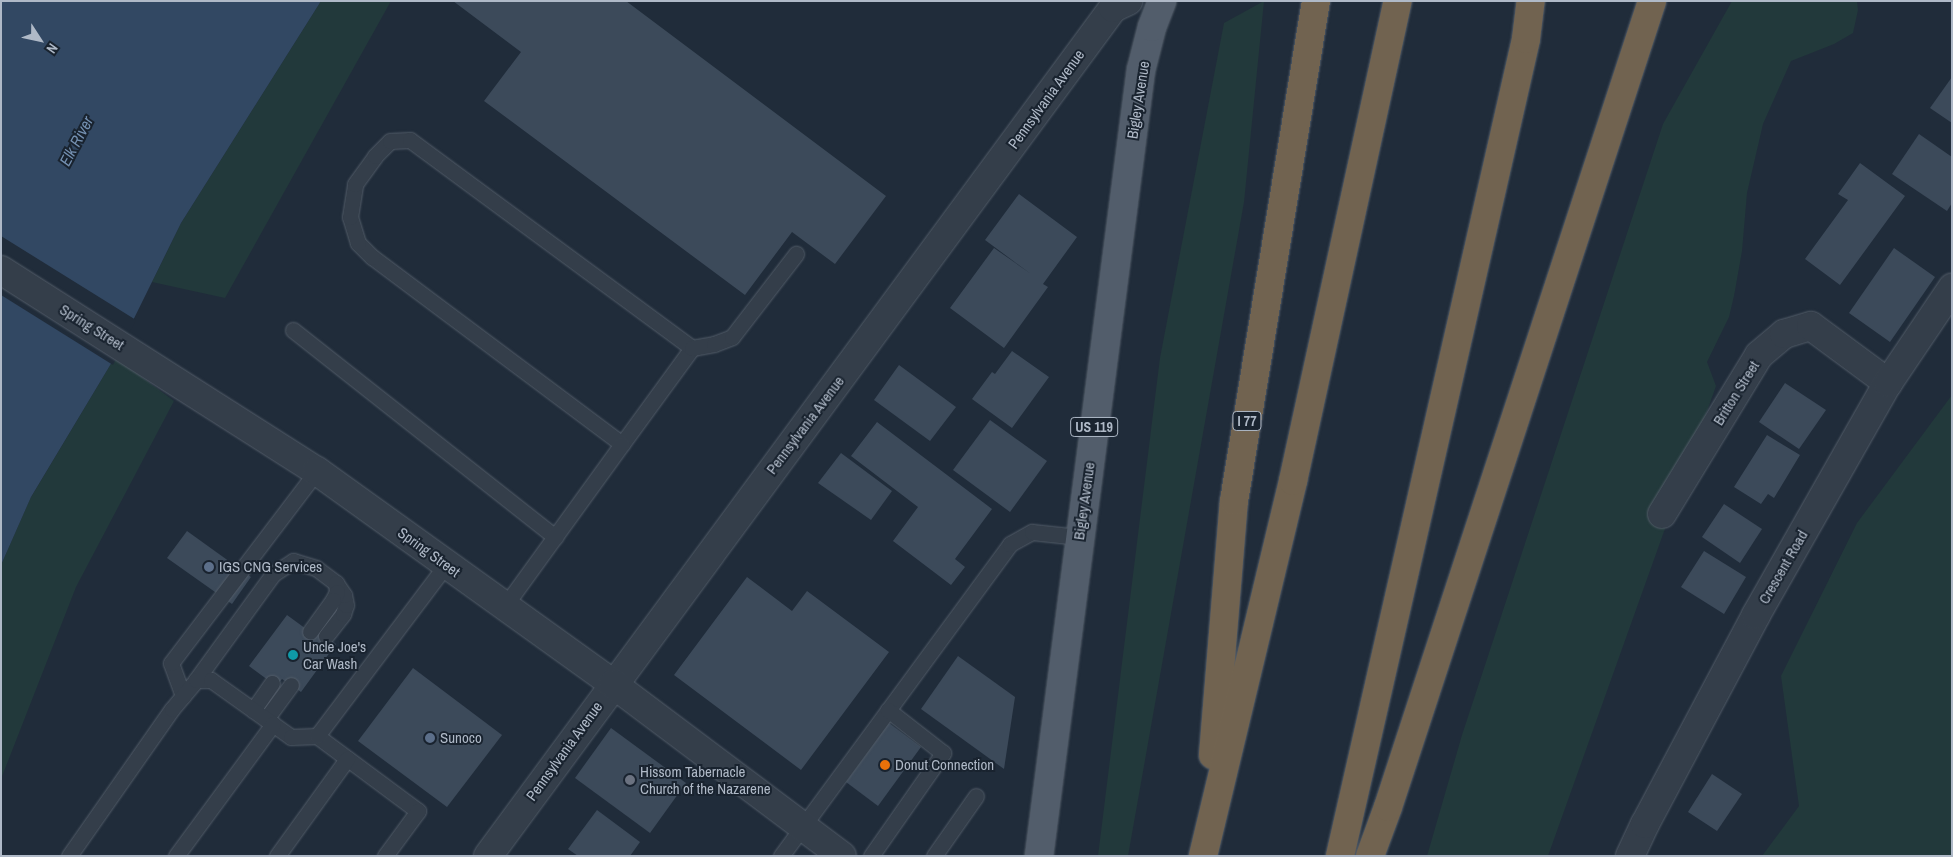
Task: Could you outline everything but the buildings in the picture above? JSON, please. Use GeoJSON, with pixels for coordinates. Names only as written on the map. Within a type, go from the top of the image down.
{"type":"FeatureCollection","features":[{"type":"Feature","properties":{"kind":"highway","name":"I 77"},"geometry":{"type":"LineString","coordinates":[[1205,850],[1234,501],[1316,1]]}},
{"type":"Feature","properties":{"kind":"highway"},"geometry":{"type":"LineString","coordinates":[[1205,850],[1293,481],[1398,1]]}},
{"type":"Feature","properties":{"kind":"highway"},"geometry":{"type":"LineString","coordinates":[[1340,856],[1526,39],[1531,1]]}},
{"type":"Feature","properties":{"kind":"highway"},"geometry":{"type":"LineString","coordinates":[[1370,856],[1652,1]]}},
{"type":"Feature","properties":{"kind":"main road","name":"Bigley Avenue"},"geometry":{"type":"LineString","coordinates":[[1039,856],[1141,70],[1152,28],[1162,1]]}},
{"type":"Feature","properties":{"kind":"street","name":"Pennsylvania Avenue"},"geometry":{"type":"LineString","coordinates":[[488,856],[613,684],[1119,3]]}},
{"type":"Feature","properties":{"kind":"street","name":"Spring Street"},"geometry":{"type":"LineString","coordinates":[[1,270],[248,425],[316,471],[613,684],[842,856]]}},
{"type":"Feature","properties":{"kind":"street","name":"Crescent Road"},"geometry":{"type":"LineString","coordinates":[[1630,856],[1645,824],[1756,615],[1888,383],[1952,288]]}},
{"type":"Feature","properties":{"kind":"street","name":"Britton Street"},"geometry":{"type":"LineString","coordinates":[[1662,514],[1759,355],[1784,334],[1811,326],[1888,383]]}},
{"type":"Feature","properties":{"kind":"lane"},"geometry":{"type":"LineString","coordinates":[[622,444],[372,257],[358,243],[350,217],[355,184],[375,156],[390,141],[410,140],[692,348]]}},
{"type":"Feature","properties":{"kind":"lane"},"geometry":{"type":"LineString","coordinates":[[504,607],[692,348],[714,344],[732,337],[796,254]]}},
{"type":"Feature","properties":{"kind":"lane"},"geometry":{"type":"LineString","coordinates":[[293,330],[555,537]]}},
{"type":"Feature","properties":{"kind":"lane"},"geometry":{"type":"LineString","coordinates":[[183,696],[171,663],[316,471]]}},
{"type":"Feature","properties":{"kind":"lane"},"geometry":{"type":"LineString","coordinates":[[781,856],[1010,544],[1032,532],[1079,537]]}},
{"type":"Feature","properties":{"kind":"lane"},"geometry":{"type":"LineString","coordinates":[[69,856],[273,574],[293,561],[316,568],[336,584],[344,595],[346,604],[343,614],[326,636]]}},
{"type":"Feature","properties":{"kind":"lane"},"geometry":{"type":"LineString","coordinates":[[318,736],[446,565]]}},
{"type":"Feature","properties":{"kind":"lane"},"geometry":{"type":"LineString","coordinates":[[310,632],[333,600],[337,592],[336,584]]}},
{"type":"Feature","properties":{"kind":"lane"},"geometry":{"type":"LineString","coordinates":[[196,680],[211,680],[291,737],[318,736],[418,811],[385,856]]}},
{"type":"Feature","properties":{"kind":"lane"},"geometry":{"type":"LineString","coordinates":[[252,710],[272,683]]}},
{"type":"Feature","properties":{"kind":"lane"},"geometry":{"type":"LineString","coordinates":[[176,856],[269,722],[291,685]]}},
{"type":"Feature","properties":{"kind":"lane"},"geometry":{"type":"LineString","coordinates":[[871,856],[943,753],[888,710]]}},
{"type":"Feature","properties":{"kind":"lane"},"geometry":{"type":"LineString","coordinates":[[277,856],[347,759]]}},
{"type":"Feature","properties":{"kind":"lane"},"geometry":{"type":"LineString","coordinates":[[934,856],[976,796]]}},
{"type":"Feature","properties":{"kind":"green space"},"geometry":{"type":"Polygon","coordinates":[[[321,1],[391,1],[225,298],[152,282],[181,223],[321,1]]]}},
{"type":"Feature","properties":{"kind":"green space"},"geometry":{"type":"Polygon","coordinates":[[[1264,1],[1244,202],[1128,856],[1098,856],[1160,358],[1224,23],[1264,1]]]}},
{"type":"Feature","properties":{"kind":"green space"},"geometry":{"type":"Polygon","coordinates":[[[1732,1],[1857,1],[1858,10],[1853,33],[1834,44],[1791,61],[1763,124],[1747,193],[1742,251],[1734,296],[1729,317],[1707,362],[1716,386],[1548,856],[1427,856],[1462,735],[1663,124],[1732,1]]]}},
{"type":"Feature","properties":{"kind":"green space"},"geometry":{"type":"Polygon","coordinates":[[[115,357],[174,401],[76,587],[1,779],[1,565],[30,499],[115,357]]]}},
{"type":"Feature","properties":{"kind":"green space"},"geometry":{"type":"Polygon","coordinates":[[[1952,395],[1952,856],[1762,856],[1799,806],[1781,676],[1857,523],[1952,395]]]}},
{"type":"Feature","properties":{"kind":"water","name":"Elk River"},"geometry":{"type":"Polygon","coordinates":[[[1,1],[321,1],[181,223],[115,357],[31,497],[1,565],[1,1]]]}},
{"type":"Feature","properties":{"kind":"pier"},"geometry":{"type":"Polygon","coordinates":[[[1,236],[136,320],[113,365],[1,295],[1,236]]]}},
{"type":"Feature","properties":{"kind":"place","name":"IGS CNG Services"},"geometry":{"type":"Point","coordinates":[209,567]}},
{"type":"Feature","properties":{"kind":"place","name":"Uncle Joe's Car Wash"},"geometry":{"type":"Point","coordinates":[293,655]}},
{"type":"Feature","properties":{"kind":"place","name":"Sunoco"},"geometry":{"type":"Point","coordinates":[430,738]}},
{"type":"Feature","properties":{"kind":"place","name":"Donut Connection"},"geometry":{"type":"Point","coordinates":[885,765]}},
{"type":"Feature","properties":{"kind":"place","name":"Hissom Tabernacle Church of the Nazarene"},"geometry":{"type":"Point","coordinates":[630,780]}}]}
